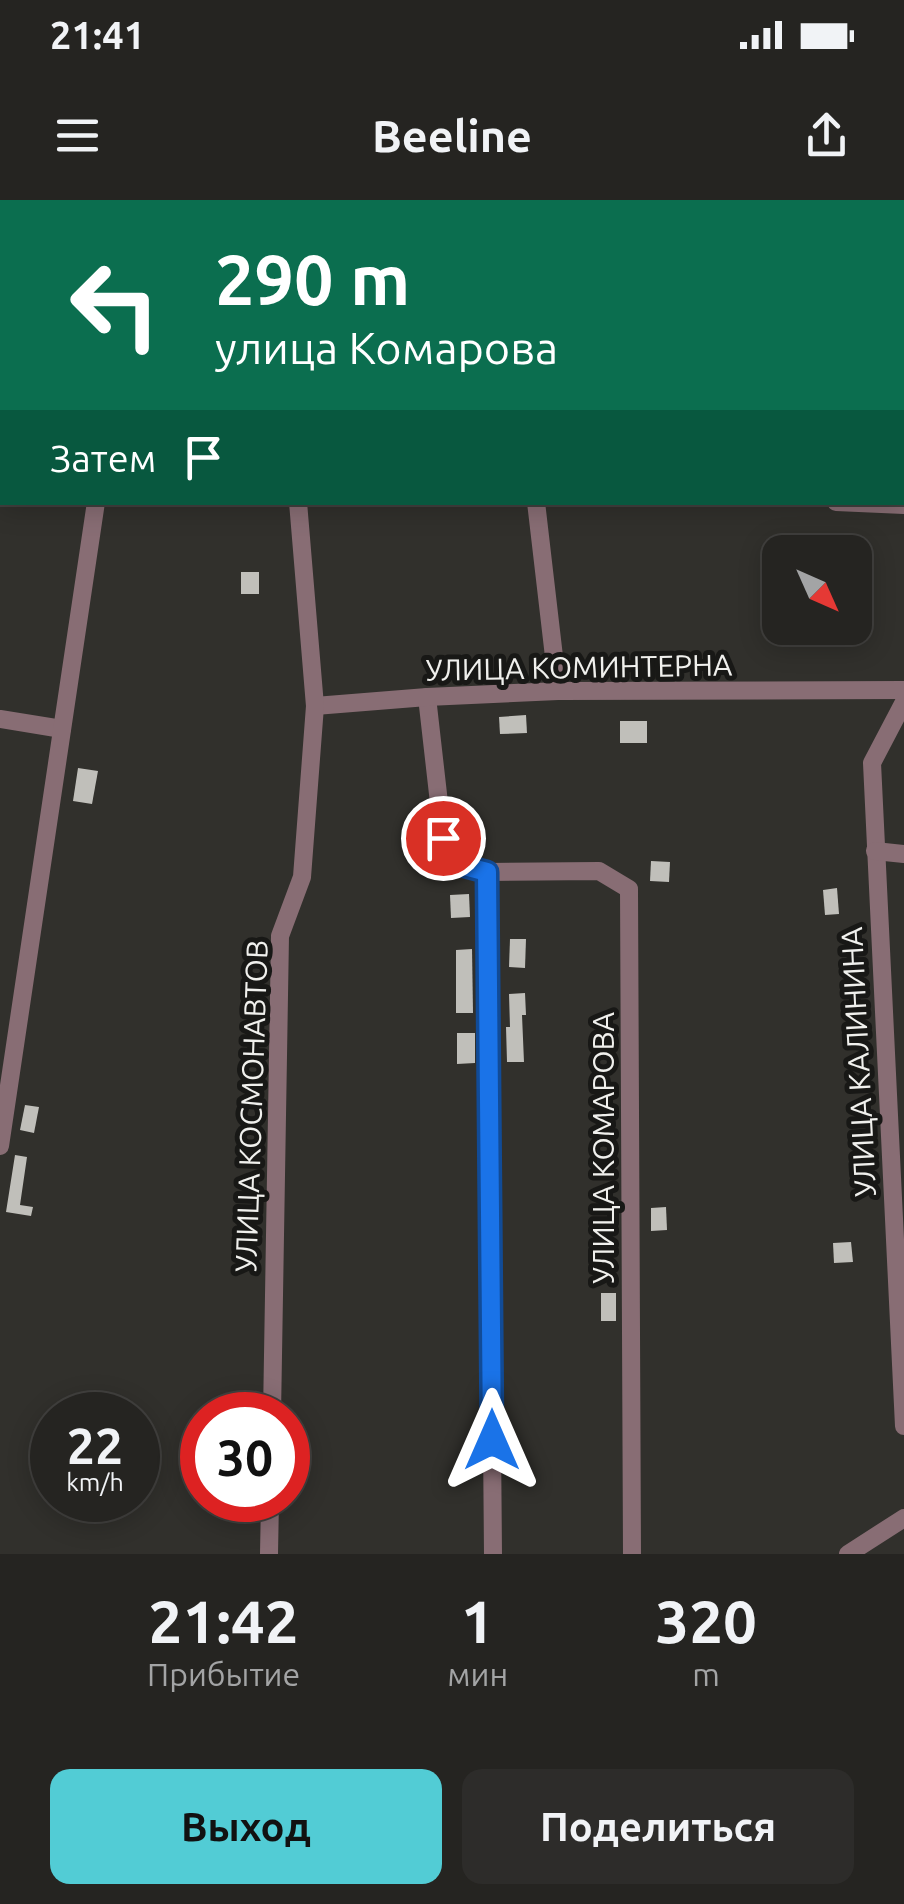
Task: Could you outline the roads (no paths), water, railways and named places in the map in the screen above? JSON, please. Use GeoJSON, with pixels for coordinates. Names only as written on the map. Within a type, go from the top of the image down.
{"type":"FeatureCollection","features":[{"type":"Feature","properties":{"kind":"street"},"geometry":{"type":"LineString","coordinates":[[0,1146],[96,505]]}},
{"type":"Feature","properties":{"kind":"street","name":"УЛИЦА КОСМОНАВТОВ"},"geometry":{"type":"LineString","coordinates":[[272,1392],[280,936],[302,876],[315,706],[298,505]]}},
{"type":"Feature","properties":{"kind":"street"},"geometry":{"type":"LineString","coordinates":[[536,505],[558,691]]}},
{"type":"Feature","properties":{"kind":"street","name":"УЛИЦА КОМИНТЕРНА"},"geometry":{"type":"LineString","coordinates":[[315,706],[558,691],[904,690]]}},
{"type":"Feature","properties":{"kind":"street"},"geometry":{"type":"LineString","coordinates":[[428,697],[443,838],[457,864],[487,872],[492,1554]]}},
{"type":"Feature","properties":{"kind":"street","name":"УЛИЦА КАЛИНИНА"},"geometry":{"type":"LineString","coordinates":[[904,702],[872,763],[904,1426]]}},
{"type":"Feature","properties":{"kind":"street"},"geometry":{"type":"LineString","coordinates":[[0,719],[62,729]]}},
{"type":"Feature","properties":{"kind":"street"},"geometry":{"type":"LineString","coordinates":[[875,851],[904,854]]}},
{"type":"Feature","properties":{"kind":"street","name":"УЛИЦА КОМАРОВА"},"geometry":{"type":"LineString","coordinates":[[487,872],[600,872],[629,889],[632,1554]]}},
{"type":"Feature","properties":{"kind":"street"},"geometry":{"type":"LineString","coordinates":[[848,1554],[904,1518]]}},
{"type":"Feature","properties":{"kind":"street"},"geometry":{"type":"LineString","coordinates":[[269,1554],[270,1522]]}}]}
